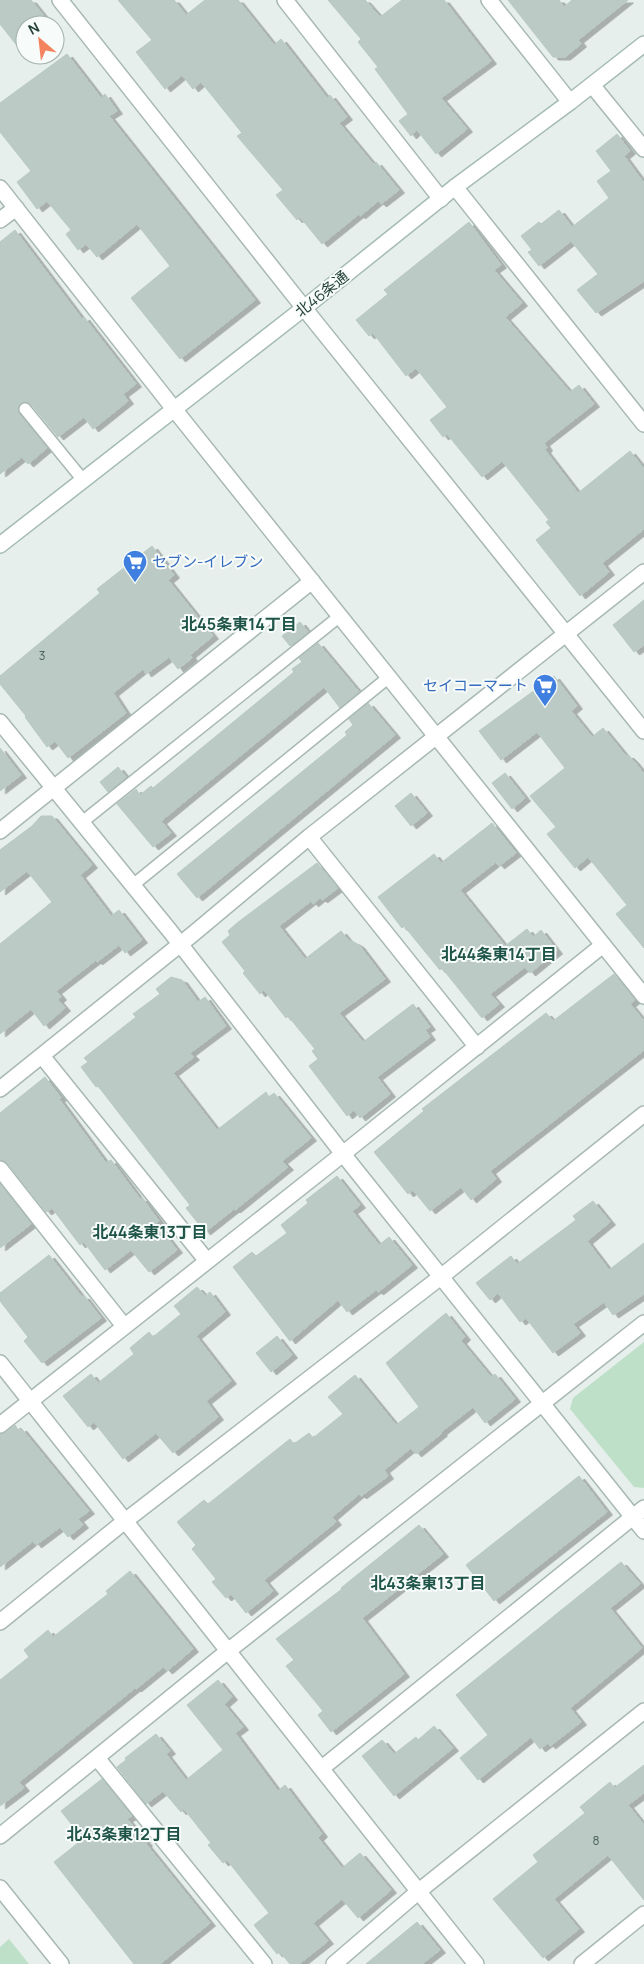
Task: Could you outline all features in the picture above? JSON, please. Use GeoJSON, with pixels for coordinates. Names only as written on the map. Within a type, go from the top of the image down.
{"type":"FeatureCollection","features":[{"type":"Feature","properties":{"kind":"street"},"geometry":{"type":"LineString","coordinates":[[60,0],[304,308],[644,731]]}},
{"type":"Feature","properties":{"kind":"street"},"geometry":{"type":"LineString","coordinates":[[285,0],[441,199]]}},
{"type":"Feature","properties":{"kind":"street"},"geometry":{"type":"LineString","coordinates":[[489,0],[570,102]]}},
{"type":"Feature","properties":{"kind":"street","name":"北46条通"},"geometry":{"type":"LineString","coordinates":[[0,545],[304,308],[455,187],[570,102],[644,44]]}},
{"type":"Feature","properties":{"kind":"street"},"geometry":{"type":"LineString","coordinates":[[592,85],[644,149]]}},
{"type":"Feature","properties":{"kind":"street"},"geometry":{"type":"LineString","coordinates":[[455,187],[644,424]]}},
{"type":"Feature","properties":{"kind":"street"},"geometry":{"type":"LineString","coordinates":[[0,188],[174,409],[644,996]]}},
{"type":"Feature","properties":{"kind":"street"},"geometry":{"type":"LineString","coordinates":[[0,220],[16,208]]}},
{"type":"Feature","properties":{"kind":"street"},"geometry":{"type":"LineString","coordinates":[[0,1089],[309,837],[644,572]]}},
{"type":"Feature","properties":{"kind":"street"},"geometry":{"type":"LineString","coordinates":[[0,831],[312,581]]}},
{"type":"Feature","properties":{"kind":"street"},"geometry":{"type":"LineString","coordinates":[[0,722],[133,885],[343,1154],[543,1403],[638,1512],[644,1531]]}},
{"type":"Feature","properties":{"kind":"street"},"geometry":{"type":"LineString","coordinates":[[309,837],[477,1047]]}},
{"type":"Feature","properties":{"kind":"street"},"geometry":{"type":"LineString","coordinates":[[0,1425],[343,1154],[603,945]]}},
{"type":"Feature","properties":{"kind":"street"},"geometry":{"type":"LineString","coordinates":[[42,1056],[206,1261]]}},
{"type":"Feature","properties":{"kind":"street"},"geometry":{"type":"LineString","coordinates":[[0,1622],[125,1521],[442,1276],[644,1114]]}},
{"type":"Feature","properties":{"kind":"street"},"geometry":{"type":"LineString","coordinates":[[0,1169],[124,1326]]}},
{"type":"Feature","properties":{"kind":"street"},"geometry":{"type":"LineString","coordinates":[[0,1836],[228,1651],[644,1323]]}},
{"type":"Feature","properties":{"kind":"street"},"geometry":{"type":"LineString","coordinates":[[0,1363],[476,1964]]}},
{"type":"Feature","properties":{"kind":"street"},"geometry":{"type":"LineString","coordinates":[[322,1768],[638,1512]]}},
{"type":"Feature","properties":{"kind":"street"},"geometry":{"type":"LineString","coordinates":[[334,1964],[419,1891],[644,1711]]}},
{"type":"Feature","properties":{"kind":"street"},"geometry":{"type":"LineString","coordinates":[[97,1758],[264,1964]]}},
{"type":"Feature","properties":{"kind":"street"},"geometry":{"type":"LineString","coordinates":[[0,1888],[61,1964]]}},
{"type":"Feature","properties":{"kind":"street"},"geometry":{"type":"LineString","coordinates":[[582,1964],[644,1914]]}},
{"type":"Feature","properties":{"kind":"lane"},"geometry":{"type":"LineString","coordinates":[[25,409],[83,480]]}},
{"type":"Feature","properties":{"kind":"lane"},"geometry":{"type":"LineString","coordinates":[[81,823],[340,616]]}},
{"type":"Feature","properties":{"kind":"lane"},"geometry":{"type":"LineString","coordinates":[[133,885],[389,677]]}},
{"type":"Feature","properties":{"kind":"green space"},"geometry":{"type":"Polygon","coordinates":[[[644,1342],[644,1488],[634,1487],[570,1409],[573,1398],[644,1342]]]}},
{"type":"Feature","properties":{"kind":"green space"},"geometry":{"type":"Polygon","coordinates":[[[9,1939],[29,1964],[0,1964],[0,1947],[9,1939]]]}},
{"type":"Feature","properties":{"kind":"building"},"geometry":{"type":"Polygon","coordinates":[[[0,0],[31,0],[43,15],[15,15],[15,43],[0,24],[0,0]]]}},
{"type":"Feature","properties":{"kind":"building"},"geometry":{"type":"Polygon","coordinates":[[[118,0],[174,0],[186,15],[205,0],[238,0],[274,45],[281,39],[327,98],[330,95],[347,117],[339,123],[374,165],[376,162],[399,190],[381,204],[378,201],[360,216],[359,214],[322,244],[300,217],[297,220],[276,195],[283,190],[237,136],[242,133],[201,82],[193,89],[182,75],[165,89],[136,52],[152,40],[118,0]]]}},
{"type":"Feature","properties":{"kind":"building"},"geometry":{"type":"Polygon","coordinates":[[[328,0],[365,0],[380,17],[402,0],[444,0],[491,61],[441,98],[467,129],[436,154],[417,130],[411,136],[399,121],[408,114],[375,69],[378,67],[358,42],[361,39],[328,0]]]}},
{"type":"Feature","properties":{"kind":"building"},"geometry":{"type":"Polygon","coordinates":[[[508,0],[559,0],[564,7],[572,0],[628,0],[578,40],[581,44],[565,57],[553,57],[508,0]]]}},
{"type":"Feature","properties":{"kind":"building"},"geometry":{"type":"Polygon","coordinates":[[[67,54],[101,98],[105,94],[117,111],[109,116],[255,300],[180,359],[131,298],[170,266],[137,224],[97,257],[86,244],[78,250],[66,234],[71,230],[47,201],[37,209],[17,182],[31,171],[0,132],[0,103],[52,65],[65,65],[65,55],[67,54]]]}},
{"type":"Feature","properties":{"kind":"building"},"geometry":{"type":"Polygon","coordinates":[[[617,134],[630,151],[624,156],[644,183],[644,281],[596,313],[577,290],[598,274],[571,241],[539,266],[528,252],[532,250],[521,236],[559,210],[572,227],[609,198],[597,181],[611,171],[596,151],[617,134]]]}},
{"type":"Feature","properties":{"kind":"building"},"geometry":{"type":"Polygon","coordinates":[[[469,222],[501,265],[494,270],[522,303],[505,317],[570,392],[579,385],[594,404],[544,443],[547,448],[545,450],[578,493],[630,451],[644,469],[644,529],[602,563],[609,572],[580,596],[536,540],[551,528],[546,522],[549,520],[502,461],[482,477],[447,434],[443,437],[430,420],[447,407],[416,368],[406,376],[373,333],[369,336],[356,320],[388,294],[384,290],[469,222]]]}},
{"type":"Feature","properties":{"kind":"building"},"geometry":{"type":"Polygon","coordinates":[[[15,230],[82,319],[84,317],[136,384],[123,394],[128,401],[93,429],[84,417],[58,437],[31,404],[27,402],[21,403],[18,407],[19,414],[47,448],[28,464],[22,457],[0,474],[0,242],[15,230]]]}},
{"type":"Feature","properties":{"kind":"building"},"geometry":{"type":"Polygon","coordinates":[[[152,546],[174,575],[168,580],[213,636],[190,655],[192,658],[178,669],[169,657],[146,674],[143,669],[113,693],[126,713],[68,758],[55,741],[47,747],[26,716],[0,684],[0,676],[100,593],[97,589],[152,546]]]}},
{"type":"Feature","properties":{"kind":"building"},"geometry":{"type":"Polygon","coordinates":[[[644,600],[644,645],[634,652],[613,625],[644,600]]]}},
{"type":"Feature","properties":{"kind":"building"},"geometry":{"type":"Polygon","coordinates":[[[300,622],[308,632],[290,646],[282,636],[300,622]]]}},
{"type":"Feature","properties":{"kind":"building"},"geometry":{"type":"Polygon","coordinates":[[[318,643],[359,692],[340,708],[324,687],[161,821],[171,833],[153,847],[117,804],[136,789],[140,795],[151,786],[153,788],[294,672],[292,669],[302,662],[299,658],[318,643]]]}},
{"type":"Feature","properties":{"kind":"building"},"geometry":{"type":"Polygon","coordinates":[[[554,676],[577,706],[571,711],[592,737],[603,728],[644,774],[644,948],[616,914],[627,905],[588,857],[575,868],[547,834],[556,827],[530,796],[565,768],[537,732],[501,760],[479,731],[554,676]]]}},
{"type":"Feature","properties":{"kind":"building"},"geometry":{"type":"Polygon","coordinates":[[[368,703],[395,735],[197,898],[177,874],[347,735],[345,732],[353,725],[349,719],[368,703]]]}},
{"type":"Feature","properties":{"kind":"building"},"geometry":{"type":"Polygon","coordinates":[[[0,748],[21,775],[0,791],[0,748]]]}},
{"type":"Feature","properties":{"kind":"building"},"geometry":{"type":"Polygon","coordinates":[[[118,767],[126,777],[108,792],[100,782],[118,767]]]}},
{"type":"Feature","properties":{"kind":"building"},"geometry":{"type":"Polygon","coordinates":[[[505,773],[525,798],[512,809],[492,783],[505,773]]]}},
{"type":"Feature","properties":{"kind":"building"},"geometry":{"type":"Polygon","coordinates":[[[411,793],[427,813],[411,826],[395,806],[411,793]]]}},
{"type":"Feature","properties":{"kind":"building"},"geometry":{"type":"Polygon","coordinates":[[[41,816],[52,816],[92,865],[80,875],[111,916],[119,910],[142,940],[125,953],[119,945],[56,991],[61,997],[58,1000],[65,1008],[44,1026],[31,1009],[0,1034],[0,944],[52,902],[27,871],[0,892],[0,850],[32,826],[41,816]]]}},
{"type":"Feature","properties":{"kind":"building"},"geometry":{"type":"Polygon","coordinates":[[[492,823],[516,853],[499,866],[496,862],[460,890],[505,946],[527,929],[533,937],[541,930],[557,951],[530,973],[525,967],[490,994],[499,1004],[482,1018],[442,968],[440,970],[404,926],[402,928],[378,897],[434,854],[441,863],[492,823]]]}},
{"type":"Feature","properties":{"kind":"building"},"geometry":{"type":"Polygon","coordinates":[[[317,863],[338,888],[322,900],[320,898],[313,904],[311,901],[279,926],[305,959],[341,931],[349,941],[359,945],[385,979],[339,1013],[363,1042],[413,1004],[430,1027],[425,1030],[430,1037],[377,1077],[390,1094],[360,1118],[354,1110],[347,1116],[309,1066],[318,1059],[312,1051],[315,1049],[288,1016],[286,1018],[264,990],[260,994],[222,942],[230,935],[228,931],[237,923],[317,863]]]}},
{"type":"Feature","properties":{"kind":"building"},"geometry":{"type":"Polygon","coordinates":[[[614,974],[635,1000],[630,1004],[644,1021],[644,1050],[490,1171],[496,1179],[471,1200],[461,1187],[430,1211],[413,1190],[408,1194],[374,1152],[424,1111],[422,1109],[546,1013],[553,1021],[614,974]]]}},
{"type":"Feature","properties":{"kind":"building"},"geometry":{"type":"Polygon","coordinates":[[[171,977],[182,980],[198,1002],[205,997],[226,1026],[190,1053],[194,1057],[173,1073],[217,1130],[266,1092],[269,1097],[274,1093],[311,1138],[282,1161],[288,1167],[205,1232],[186,1208],[190,1205],[98,1086],[96,1087],[81,1067],[88,1062],[84,1058],[136,1017],[133,1014],[160,994],[156,989],[171,977]]]}},
{"type":"Feature","properties":{"kind":"building"},"geometry":{"type":"Polygon","coordinates":[[[45,1077],[106,1163],[111,1160],[140,1199],[142,1198],[159,1221],[156,1223],[177,1250],[149,1272],[131,1250],[105,1270],[84,1242],[80,1245],[52,1208],[46,1212],[7,1163],[0,1160],[0,1113],[45,1077]]]}},
{"type":"Feature","properties":{"kind":"building"},"geometry":{"type":"Polygon","coordinates":[[[337,1176],[360,1205],[352,1211],[379,1245],[389,1237],[412,1265],[378,1292],[376,1290],[347,1312],[338,1300],[290,1341],[233,1267],[252,1252],[256,1256],[287,1233],[281,1225],[308,1203],[306,1200],[337,1176]]]}},
{"type":"Feature","properties":{"kind":"building"},"geometry":{"type":"Polygon","coordinates":[[[0,1184],[31,1224],[0,1248],[0,1184]]]}},
{"type":"Feature","properties":{"kind":"building"},"geometry":{"type":"Polygon","coordinates":[[[593,1201],[610,1222],[587,1241],[609,1270],[644,1243],[644,1294],[613,1315],[604,1302],[573,1324],[580,1333],[553,1353],[526,1318],[520,1322],[498,1293],[490,1300],[476,1283],[511,1256],[517,1264],[576,1220],[573,1216],[593,1201]]]}},
{"type":"Feature","properties":{"kind":"building"},"geometry":{"type":"Polygon","coordinates":[[[49,1255],[101,1318],[42,1363],[24,1341],[28,1337],[0,1301],[0,1293],[49,1255]]]}},
{"type":"Feature","properties":{"kind":"building"},"geometry":{"type":"Polygon","coordinates":[[[197,1287],[205,1296],[210,1292],[225,1312],[196,1336],[231,1381],[206,1401],[218,1417],[173,1453],[156,1433],[123,1459],[94,1422],[88,1427],[63,1396],[91,1374],[98,1383],[134,1354],[130,1348],[149,1332],[153,1337],[181,1314],[174,1306],[197,1287]]]}},
{"type":"Feature","properties":{"kind":"building"},"geometry":{"type":"Polygon","coordinates":[[[446,1313],[465,1337],[461,1341],[491,1377],[495,1374],[515,1399],[485,1423],[473,1407],[416,1454],[411,1448],[384,1470],[388,1476],[361,1496],[359,1494],[332,1517],[336,1522],[264,1580],[273,1591],[246,1613],[231,1594],[226,1598],[212,1582],[216,1579],[192,1549],[196,1545],[177,1522],[204,1500],[208,1504],[290,1439],[294,1444],[309,1433],[313,1438],[343,1414],[328,1397],[355,1375],[396,1425],[419,1407],[386,1363],[446,1313]]]}},
{"type":"Feature","properties":{"kind":"building"},"geometry":{"type":"Polygon","coordinates":[[[277,1336],[292,1355],[271,1372],[256,1353],[277,1336]]]}},
{"type":"Feature","properties":{"kind":"building"},"geometry":{"type":"Polygon","coordinates":[[[15,1425],[18,1430],[21,1428],[89,1511],[78,1519],[83,1525],[68,1537],[60,1527],[36,1545],[33,1541],[0,1567],[0,1434],[15,1425]]]}},
{"type":"Feature","properties":{"kind":"building"},"geometry":{"type":"Polygon","coordinates":[[[579,1476],[607,1512],[494,1601],[466,1565],[579,1476]]]}},
{"type":"Feature","properties":{"kind":"building"},"geometry":{"type":"Polygon","coordinates":[[[419,1525],[443,1554],[362,1618],[404,1674],[331,1732],[318,1715],[323,1711],[286,1666],[294,1660],[276,1639],[342,1589],[419,1525]]]}},
{"type":"Feature","properties":{"kind":"building"},"geometry":{"type":"Polygon","coordinates":[[[621,1562],[640,1584],[610,1608],[642,1648],[570,1708],[581,1722],[550,1746],[548,1743],[540,1749],[531,1737],[478,1780],[460,1758],[488,1735],[456,1695],[621,1562]]]}},
{"type":"Feature","properties":{"kind":"building"},"geometry":{"type":"Polygon","coordinates":[[[130,1571],[193,1649],[167,1671],[163,1667],[135,1688],[19,1782],[24,1788],[0,1806],[0,1680],[29,1657],[24,1650],[48,1630],[53,1637],[108,1594],[106,1591],[130,1571]]]}},
{"type":"Feature","properties":{"kind":"building"},"geometry":{"type":"Polygon","coordinates":[[[218,1680],[232,1697],[224,1704],[243,1727],[235,1733],[278,1791],[285,1785],[322,1834],[318,1838],[342,1868],[360,1853],[391,1890],[358,1918],[342,1899],[313,1923],[328,1941],[299,1964],[290,1964],[280,1952],[277,1954],[254,1925],[269,1913],[227,1860],[223,1863],[208,1845],[211,1843],[184,1809],[181,1812],[163,1791],[146,1804],[117,1767],[126,1760],[125,1758],[156,1734],[170,1751],[166,1754],[186,1780],[223,1750],[187,1705],[218,1680]]]}},
{"type":"Feature","properties":{"kind":"building"},"geometry":{"type":"Polygon","coordinates":[[[434,1726],[453,1748],[394,1796],[362,1756],[382,1740],[394,1754],[416,1737],[418,1740],[434,1726]]]}},
{"type":"Feature","properties":{"kind":"building"},"geometry":{"type":"Polygon","coordinates":[[[644,1765],[644,1793],[628,1805],[644,1825],[644,1900],[608,1855],[554,1899],[579,1929],[543,1958],[493,1899],[538,1862],[533,1855],[585,1813],[580,1807],[610,1782],[614,1788],[644,1765]]]}},
{"type":"Feature","properties":{"kind":"building"},"geometry":{"type":"Polygon","coordinates":[[[102,1779],[132,1816],[127,1819],[210,1923],[160,1964],[134,1964],[54,1862],[83,1839],[61,1811],[102,1779]]]}},
{"type":"Feature","properties":{"kind":"building"},"geometry":{"type":"Polygon","coordinates":[[[417,1922],[440,1950],[422,1964],[366,1964],[417,1922]]]}},
{"type":"Feature","properties":{"kind":"place","name":"セブン-イレブン"},"geometry":{"type":"Point","coordinates":[135,583]}},
{"type":"Feature","properties":{"kind":"place","name":"セイコーマート"},"geometry":{"type":"Point","coordinates":[545,707]}},
{"type":"Feature","properties":{"kind":"district","name":"北45条東14丁目"},"geometry":{"type":"Point","coordinates":[239,624]}},
{"type":"Feature","properties":{"kind":"district","name":"北44条東14丁目"},"geometry":{"type":"Point","coordinates":[499,954]}},
{"type":"Feature","properties":{"kind":"district","name":"北44条東13丁目"},"geometry":{"type":"Point","coordinates":[150,1232]}},
{"type":"Feature","properties":{"kind":"district","name":"北43条東13丁目"},"geometry":{"type":"Point","coordinates":[428,1583]}},
{"type":"Feature","properties":{"kind":"district","name":"北43条東12丁目"},"geometry":{"type":"Point","coordinates":[124,1834]}}]}
